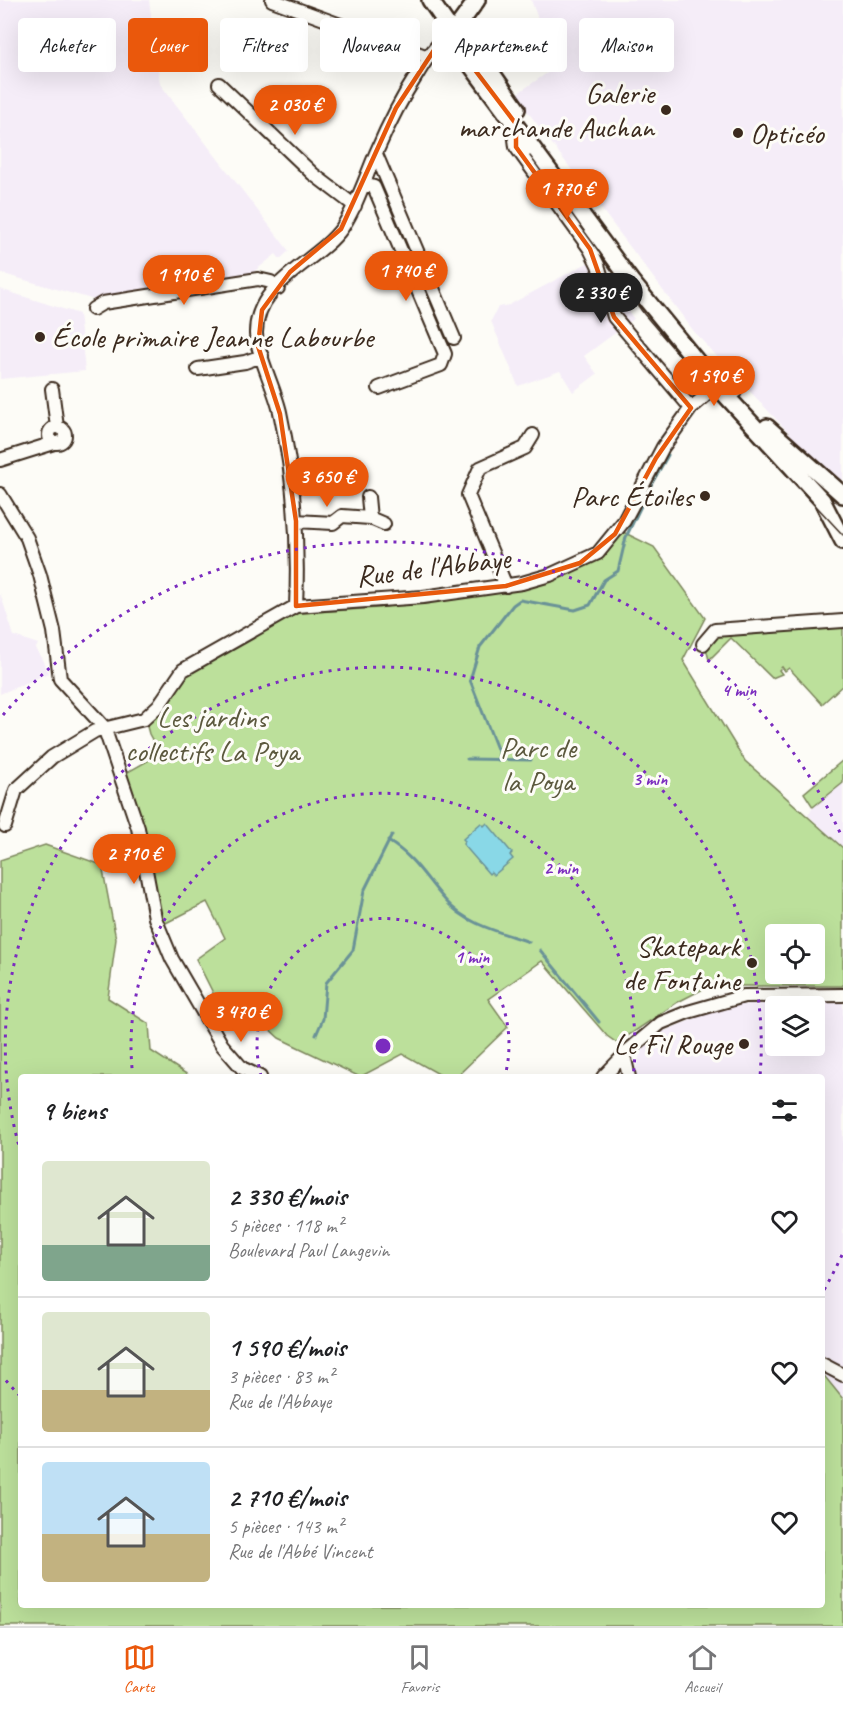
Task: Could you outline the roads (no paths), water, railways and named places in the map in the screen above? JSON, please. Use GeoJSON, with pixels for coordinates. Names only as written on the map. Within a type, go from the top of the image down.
{"type":"FeatureCollection","features":[{"type":"Feature","properties":{"kind":"main road"},"geometry":{"type":"LineString","coordinates":[[430,0],[443,18]]}},
{"type":"Feature","properties":{"kind":"main road"},"geometry":{"type":"LineString","coordinates":[[464,18],[477,0]]}},
{"type":"Feature","properties":{"kind":"main road"},"geometry":{"type":"LineString","coordinates":[[476,72],[631,281],[717,386],[822,500],[843,541]]}},
{"type":"Feature","properties":{"kind":"main road"},"geometry":{"type":"LineString","coordinates":[[492,72],[620,250],[735,392],[768,429],[843,495]]}},
{"type":"Feature","properties":{"kind":"street"},"geometry":{"type":"LineString","coordinates":[[272,0],[428,57]]}},
{"type":"Feature","properties":{"kind":"street"},"geometry":{"type":"LineString","coordinates":[[296,606],[298,558],[296,521],[280,414],[256,333],[258,320],[269,297],[290,272],[321,250],[341,229],[355,206],[396,108],[432,52]]}},
{"type":"Feature","properties":{"kind":"street"},"geometry":{"type":"LineString","coordinates":[[219,84],[313,174],[355,206]]}},
{"type":"Feature","properties":{"kind":"street"},"geometry":{"type":"LineString","coordinates":[[516,124],[513,131],[516,147],[590,249],[614,317],[691,408]]}},
{"type":"Feature","properties":{"kind":"street"},"geometry":{"type":"LineString","coordinates":[[376,154],[454,338]]}},
{"type":"Feature","properties":{"kind":"street"},"geometry":{"type":"LineString","coordinates":[[364,184],[374,187],[445,354],[441,365],[379,388]]}},
{"type":"Feature","properties":{"kind":"street"},"geometry":{"type":"LineString","coordinates":[[93,309],[103,303],[258,279],[271,282],[278,288]]}},
{"type":"Feature","properties":{"kind":"street"},"geometry":{"type":"LineString","coordinates":[[198,369],[245,362],[262,356]]}},
{"type":"Feature","properties":{"kind":"street"},"geometry":{"type":"LineString","coordinates":[[717,386],[735,392]]}},
{"type":"Feature","properties":{"kind":"street","name":"Rue de l'Abbaye"},"geometry":{"type":"LineString","coordinates":[[5,826],[12,798],[20,784],[52,757],[104,727],[144,719],[159,705],[183,670],[296,606],[423,597],[506,586],[550,575],[580,563],[607,544],[624,521],[656,458],[691,408],[717,386]]}},
{"type":"Feature","properties":{"kind":"street"},"geometry":{"type":"LineString","coordinates":[[0,460],[54,443],[59,444],[65,437],[64,431],[57,427],[52,388]]}},
{"type":"Feature","properties":{"kind":"street"},"geometry":{"type":"LineString","coordinates":[[506,586],[468,495],[480,468],[525,448],[533,435]]}},
{"type":"Feature","properties":{"kind":"street"},"geometry":{"type":"LineString","coordinates":[[0,494],[27,538],[40,575],[54,631],[60,679],[104,727],[138,828],[155,918],[172,959],[222,1045],[242,1068],[254,1074]]}},
{"type":"Feature","properties":{"kind":"street"},"geometry":{"type":"LineString","coordinates":[[368,497],[370,518]]}},
{"type":"Feature","properties":{"kind":"street"},"geometry":{"type":"LineString","coordinates":[[822,500],[843,521]]}},
{"type":"Feature","properties":{"kind":"street"},"geometry":{"type":"LineString","coordinates":[[296,521],[333,523],[342,516],[370,518],[384,524]]}},
{"type":"Feature","properties":{"kind":"street"},"geometry":{"type":"LineString","coordinates":[[703,644],[715,630],[843,621]]}},
{"type":"Feature","properties":{"kind":"street"},"geometry":{"type":"LineString","coordinates":[[606,1074],[661,1023],[727,999],[763,994],[843,995]]}},
{"type":"Feature","properties":{"kind":"street"},"geometry":{"type":"LineString","coordinates":[[624,1055],[628,1074]]}},
{"type":"Feature","properties":{"kind":"street"},"geometry":{"type":"LineString","coordinates":[[825,1366],[843,1375]]}},
{"type":"Feature","properties":{"kind":"water"},"geometry":{"type":"Polygon","coordinates":[[[481,823],[484,826],[487,823],[512,853],[510,855],[513,859],[494,875],[491,872],[489,874],[463,844],[465,841],[463,839],[481,823]]]}},
{"type":"Feature","properties":{"kind":"waterway"},"geometry":{"type":"LineString","coordinates":[[498,760],[499,754],[470,680],[480,647],[513,605],[520,600],[575,610],[590,605],[604,580],[618,571],[626,537],[668,455]]}},
{"type":"Feature","properties":{"kind":"waterway"},"geometry":{"type":"LineString","coordinates":[[467,759],[531,760]]}},
{"type":"Feature","properties":{"kind":"waterway"},"geometry":{"type":"LineString","coordinates":[[316,1035],[323,1019],[326,983],[353,950],[364,891],[392,835]]}},
{"type":"Feature","properties":{"kind":"waterway"},"geometry":{"type":"LineString","coordinates":[[388,841],[413,861],[454,909],[484,927],[529,942]]}},
{"type":"Feature","properties":{"kind":"waterway"},"geometry":{"type":"LineString","coordinates":[[540,950],[599,1022]]}},
{"type":"Feature","properties":{"kind":"tram line"},"geometry":{"type":"LineString","coordinates":[[530,156],[644,314],[714,396],[843,535]]}},
{"type":"Feature","properties":{"kind":"place","name":"Galerie marchande Auchan"},"geometry":{"type":"Point","coordinates":[666,110]}},
{"type":"Feature","properties":{"kind":"place","name":"Opticéo"},"geometry":{"type":"Point","coordinates":[738,133]}},
{"type":"Feature","properties":{"kind":"place","name":"École primaire Jeanne Labourbe"},"geometry":{"type":"Point","coordinates":[40,337]}},
{"type":"Feature","properties":{"kind":"place","name":"Parc Étoiles"},"geometry":{"type":"Point","coordinates":[705,496]}},
{"type":"Feature","properties":{"kind":"place","name":"Skatepark de Fontaine"},"geometry":{"type":"Point","coordinates":[752,963]}},
{"type":"Feature","properties":{"kind":"place","name":"Le Fil Rouge"},"geometry":{"type":"Point","coordinates":[744,1044]}},
{"type":"Feature","properties":{"kind":"park label","name":"Les jardins collectifs La Poya"},"geometry":{"type":"Point","coordinates":[212,734]}},
{"type":"Feature","properties":{"kind":"park label","name":"Parc de la Poya"},"geometry":{"type":"Point","coordinates":[538,764]}}]}
